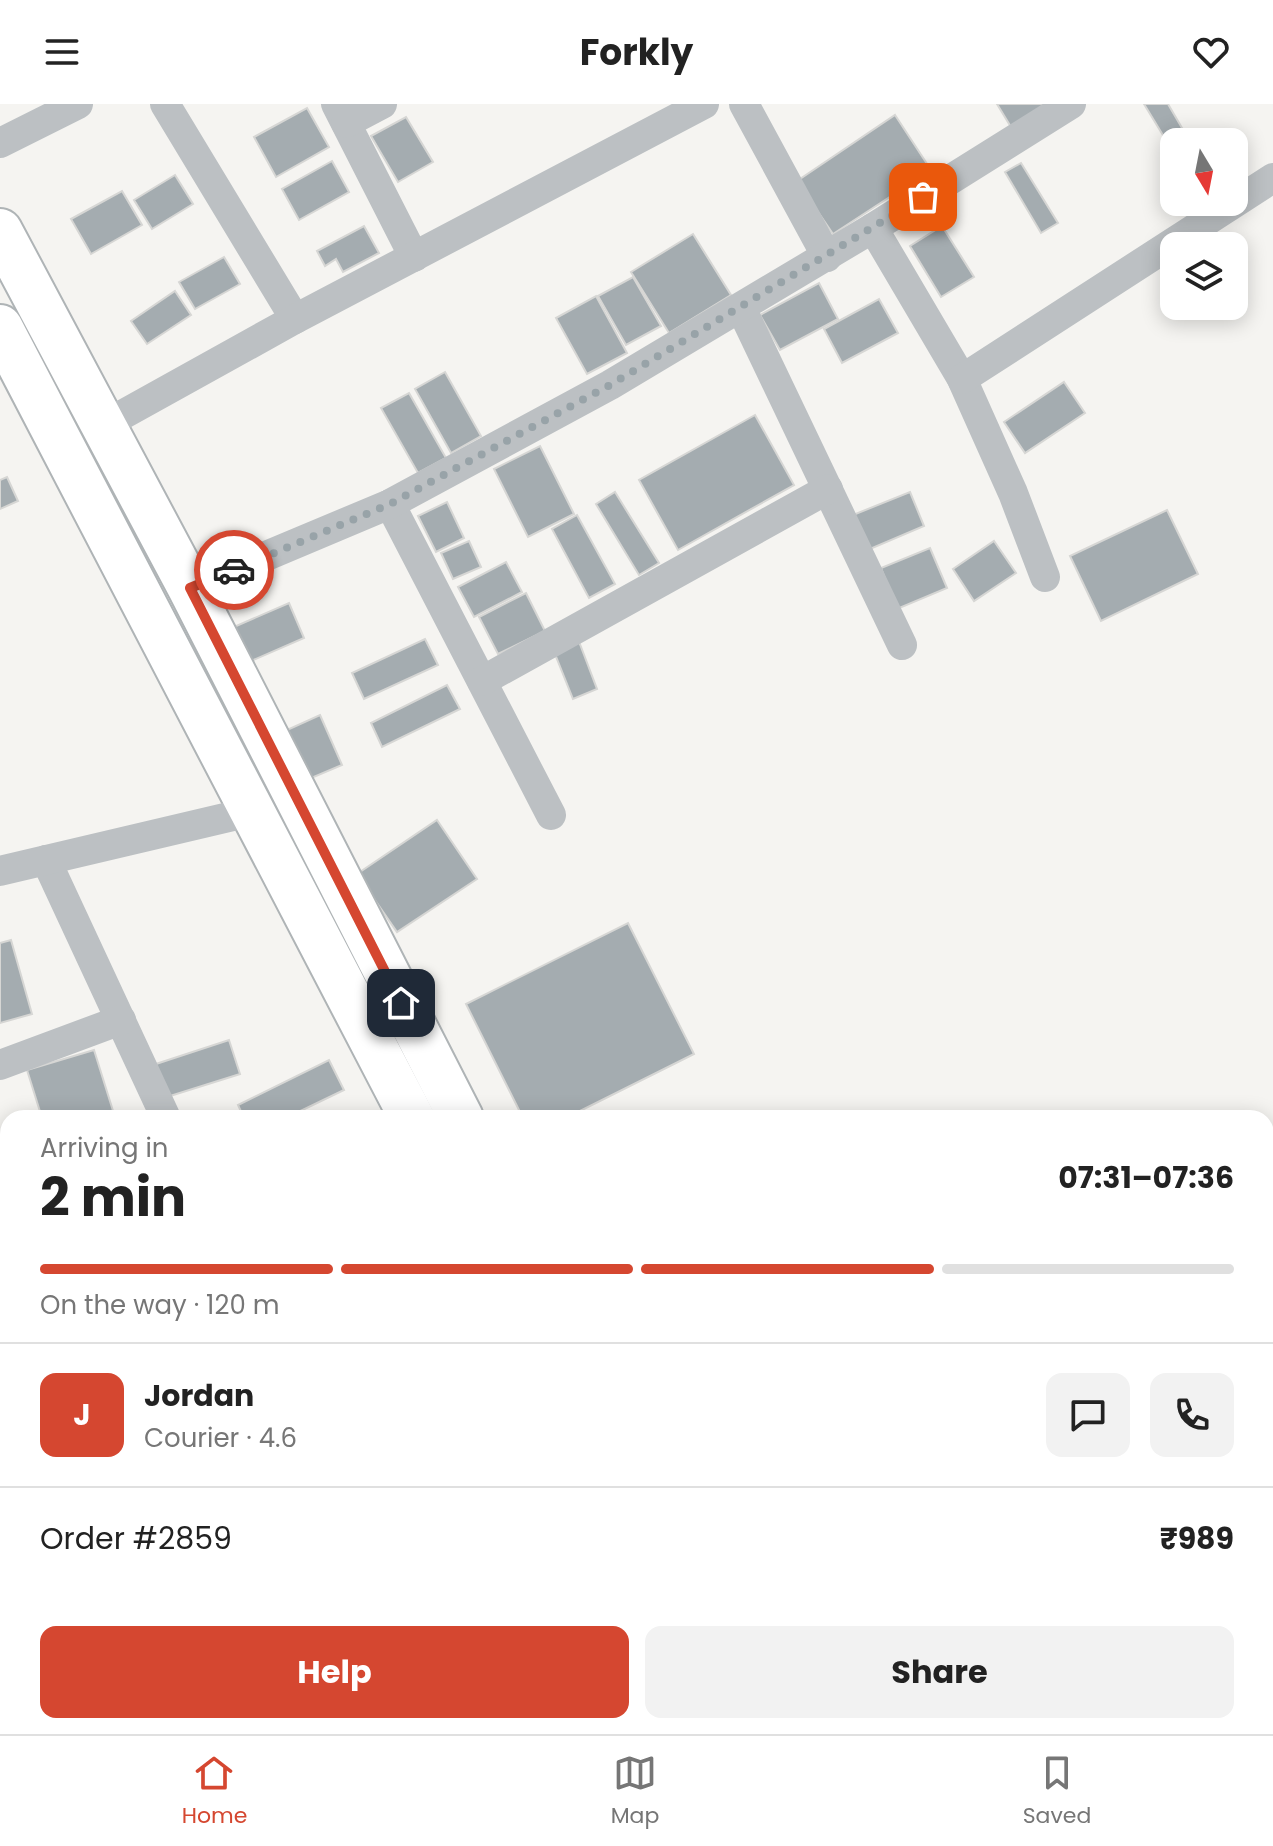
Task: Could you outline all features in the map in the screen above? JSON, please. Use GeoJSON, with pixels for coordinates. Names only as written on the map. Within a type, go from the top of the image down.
{"type":"FeatureCollection","features":[{"type":"Feature","properties":{"kind":"highway"},"geometry":{"type":"LineString","coordinates":[[0,231],[190,588],[457,1110]]}},
{"type":"Feature","properties":{"kind":"highway"},"geometry":{"type":"LineString","coordinates":[[0,327],[408,1110]]}},
{"type":"Feature","properties":{"kind":"street"},"geometry":{"type":"LineString","coordinates":[[0,143],[78,104]]}},
{"type":"Feature","properties":{"kind":"street"},"geometry":{"type":"LineString","coordinates":[[165,104],[295,319]]}},
{"type":"Feature","properties":{"kind":"street"},"geometry":{"type":"LineString","coordinates":[[382,104],[341,114],[414,257]]}},
{"type":"Feature","properties":{"kind":"street"},"geometry":{"type":"LineString","coordinates":[[104,425],[295,319],[704,104]]}},
{"type":"Feature","properties":{"kind":"street"},"geometry":{"type":"LineString","coordinates":[[744,104],[827,257]]}},
{"type":"Feature","properties":{"kind":"street"},"geometry":{"type":"LineString","coordinates":[[190,588],[390,504],[610,385],[827,257],[1071,104]]}},
{"type":"Feature","properties":{"kind":"street"},"geometry":{"type":"LineString","coordinates":[[962,379],[1273,178]]}},
{"type":"Feature","properties":{"kind":"street"},"geometry":{"type":"LineString","coordinates":[[873,228],[962,379],[1013,493],[1045,577]]}},
{"type":"Feature","properties":{"kind":"street"},"geometry":{"type":"LineString","coordinates":[[741,308],[902,645]]}},
{"type":"Feature","properties":{"kind":"street"},"geometry":{"type":"LineString","coordinates":[[482,681],[828,489]]}},
{"type":"Feature","properties":{"kind":"street"},"geometry":{"type":"LineString","coordinates":[[390,504],[551,815]]}},
{"type":"Feature","properties":{"kind":"street"},"geometry":{"type":"LineString","coordinates":[[0,871],[254,811]]}},
{"type":"Feature","properties":{"kind":"street"},"geometry":{"type":"LineString","coordinates":[[46,860],[162,1110]]}},
{"type":"Feature","properties":{"kind":"street"},"geometry":{"type":"LineString","coordinates":[[0,1065],[121,1020]]}},
{"type":"Feature","properties":{"kind":"building"},"geometry":{"type":"Polygon","coordinates":[[[997,104],[1048,104],[1011,127],[997,104]]]}},
{"type":"Feature","properties":{"kind":"building"},"geometry":{"type":"Polygon","coordinates":[[[1144,104],[1168,104],[1182,128],[1160,130],[1144,104]]]}},
{"type":"Feature","properties":{"kind":"building"},"geometry":{"type":"Polygon","coordinates":[[[307,108],[329,147],[276,177],[254,137],[307,108]]]}},
{"type":"Feature","properties":{"kind":"building"},"geometry":{"type":"Polygon","coordinates":[[[895,115],[931,170],[833,234],[797,181],[895,115]]]}},
{"type":"Feature","properties":{"kind":"building"},"geometry":{"type":"Polygon","coordinates":[[[406,117],[433,162],[398,182],[371,136],[406,117]]]}},
{"type":"Feature","properties":{"kind":"building"},"geometry":{"type":"Polygon","coordinates":[[[332,161],[349,192],[299,220],[282,189],[332,161]]]}},
{"type":"Feature","properties":{"kind":"building"},"geometry":{"type":"Polygon","coordinates":[[[1021,163],[1058,223],[1041,233],[1005,172],[1021,163]]]}},
{"type":"Feature","properties":{"kind":"building"},"geometry":{"type":"Polygon","coordinates":[[[175,175],[193,204],[152,229],[134,200],[175,175]]]}},
{"type":"Feature","properties":{"kind":"building"},"geometry":{"type":"Polygon","coordinates":[[[122,191],[142,225],[91,254],[71,219],[122,191]]]}},
{"type":"Feature","properties":{"kind":"building"},"geometry":{"type":"Polygon","coordinates":[[[364,226],[379,253],[343,272],[336,259],[325,266],[317,251],[364,226]]]}},
{"type":"Feature","properties":{"kind":"building"},"geometry":{"type":"Polygon","coordinates":[[[942,226],[974,277],[941,297],[910,246],[942,226]]]}},
{"type":"Feature","properties":{"kind":"building"},"geometry":{"type":"Polygon","coordinates":[[[693,234],[731,295],[669,333],[631,272],[693,234]]]}},
{"type":"Feature","properties":{"kind":"building"},"geometry":{"type":"Polygon","coordinates":[[[224,257],[240,284],[195,309],[179,282],[224,257]]]}},
{"type":"Feature","properties":{"kind":"building"},"geometry":{"type":"Polygon","coordinates":[[[633,277],[661,326],[626,345],[598,296],[633,277]]]}},
{"type":"Feature","properties":{"kind":"building"},"geometry":{"type":"Polygon","coordinates":[[[819,283],[838,319],[780,350],[760,315],[819,283]]]}},
{"type":"Feature","properties":{"kind":"building"},"geometry":{"type":"Polygon","coordinates":[[[175,291],[191,315],[147,344],[131,321],[175,291]]]}},
{"type":"Feature","properties":{"kind":"building"},"geometry":{"type":"Polygon","coordinates":[[[596,296],[627,353],[587,374],[556,318],[596,296]]]}},
{"type":"Feature","properties":{"kind":"building"},"geometry":{"type":"Polygon","coordinates":[[[879,299],[898,333],[842,363],[824,329],[879,299]]]}},
{"type":"Feature","properties":{"kind":"building"},"geometry":{"type":"Polygon","coordinates":[[[445,372],[481,436],[451,453],[415,389],[445,372]]]}},
{"type":"Feature","properties":{"kind":"building"},"geometry":{"type":"Polygon","coordinates":[[[1064,382],[1085,413],[1025,453],[1004,422],[1064,382]]]}},
{"type":"Feature","properties":{"kind":"building"},"geometry":{"type":"Polygon","coordinates":[[[409,393],[446,458],[418,473],[381,408],[409,393]]]}},
{"type":"Feature","properties":{"kind":"building"},"geometry":{"type":"Polygon","coordinates":[[[755,415],[794,485],[678,550],[639,480],[755,415]]]}},
{"type":"Feature","properties":{"kind":"building"},"geometry":{"type":"Polygon","coordinates":[[[540,446],[574,514],[528,537],[494,469],[540,446]]]}},
{"type":"Feature","properties":{"kind":"building"},"geometry":{"type":"Polygon","coordinates":[[[7,477],[18,501],[0,509],[0,480],[7,477]]]}},
{"type":"Feature","properties":{"kind":"building"},"geometry":{"type":"Polygon","coordinates":[[[615,492],[659,563],[639,575],[596,504],[615,492]]]}},
{"type":"Feature","properties":{"kind":"building"},"geometry":{"type":"Polygon","coordinates":[[[910,492],[924,526],[863,552],[848,517],[910,492]]]}},
{"type":"Feature","properties":{"kind":"building"},"geometry":{"type":"Polygon","coordinates":[[[447,502],[464,538],[436,552],[418,516],[447,502]]]}},
{"type":"Feature","properties":{"kind":"building"},"geometry":{"type":"Polygon","coordinates":[[[1167,510],[1198,574],[1101,621],[1070,556],[1167,510]]]}},
{"type":"Feature","properties":{"kind":"building"},"geometry":{"type":"Polygon","coordinates":[[[577,515],[615,584],[589,598],[552,529],[577,515]]]}},
{"type":"Feature","properties":{"kind":"building"},"geometry":{"type":"Polygon","coordinates":[[[469,541],[481,567],[453,579],[441,553],[469,541]]]}},
{"type":"Feature","properties":{"kind":"building"},"geometry":{"type":"Polygon","coordinates":[[[994,541],[1016,573],[974,601],[953,569],[994,541]]]}},
{"type":"Feature","properties":{"kind":"building"},"geometry":{"type":"Polygon","coordinates":[[[930,548],[947,588],[897,609],[881,568],[930,548]]]}},
{"type":"Feature","properties":{"kind":"building"},"geometry":{"type":"Polygon","coordinates":[[[506,562],[522,592],[474,617],[458,587],[506,562]]]}},
{"type":"Feature","properties":{"kind":"building"},"geometry":{"type":"Polygon","coordinates":[[[526,593],[545,631],[498,654],[479,617],[526,593]]]}},
{"type":"Feature","properties":{"kind":"building"},"geometry":{"type":"Polygon","coordinates":[[[289,603],[304,638],[242,665],[227,630],[289,603]]]}},
{"type":"Feature","properties":{"kind":"building"},"geometry":{"type":"Polygon","coordinates":[[[425,639],[438,665],[364,699],[352,673],[425,639]]]}},
{"type":"Feature","properties":{"kind":"building"},"geometry":{"type":"Polygon","coordinates":[[[578,639],[597,689],[573,699],[553,649],[578,639]]]}},
{"type":"Feature","properties":{"kind":"building"},"geometry":{"type":"Polygon","coordinates":[[[447,685],[460,709],[382,747],[371,723],[447,685]]]}},
{"type":"Feature","properties":{"kind":"building"},"geometry":{"type":"Polygon","coordinates":[[[320,715],[342,765],[309,779],[287,730],[320,715]]]}},
{"type":"Feature","properties":{"kind":"building"},"geometry":{"type":"Polygon","coordinates":[[[437,820],[477,879],[397,932],[357,874],[437,820]]]}},
{"type":"Feature","properties":{"kind":"building"},"geometry":{"type":"Polygon","coordinates":[[[628,923],[694,1054],[582,1110],[519,1110],[466,1004],[628,923]]]}},
{"type":"Feature","properties":{"kind":"building"},"geometry":{"type":"Polygon","coordinates":[[[11,940],[32,1014],[0,1023],[0,943],[11,940]]]}},
{"type":"Feature","properties":{"kind":"building"},"geometry":{"type":"Polygon","coordinates":[[[229,1040],[240,1074],[167,1097],[156,1064],[229,1040]]]}},
{"type":"Feature","properties":{"kind":"building"},"geometry":{"type":"Polygon","coordinates":[[[94,1050],[113,1110],[40,1110],[27,1070],[94,1050]]]}},
{"type":"Feature","properties":{"kind":"building"},"geometry":{"type":"Polygon","coordinates":[[[329,1060],[344,1090],[303,1110],[240,1110],[238,1105],[329,1060]]]}},
{"type":"Feature","properties":{"kind":"way so far"},"geometry":{"type":"LineString","coordinates":[[234,570],[390,504],[610,385],[923,197]]}},
{"type":"Feature","properties":{"kind":"route"},"geometry":{"type":"LineString","coordinates":[[234,570],[190,588],[401,1003]]}}]}
